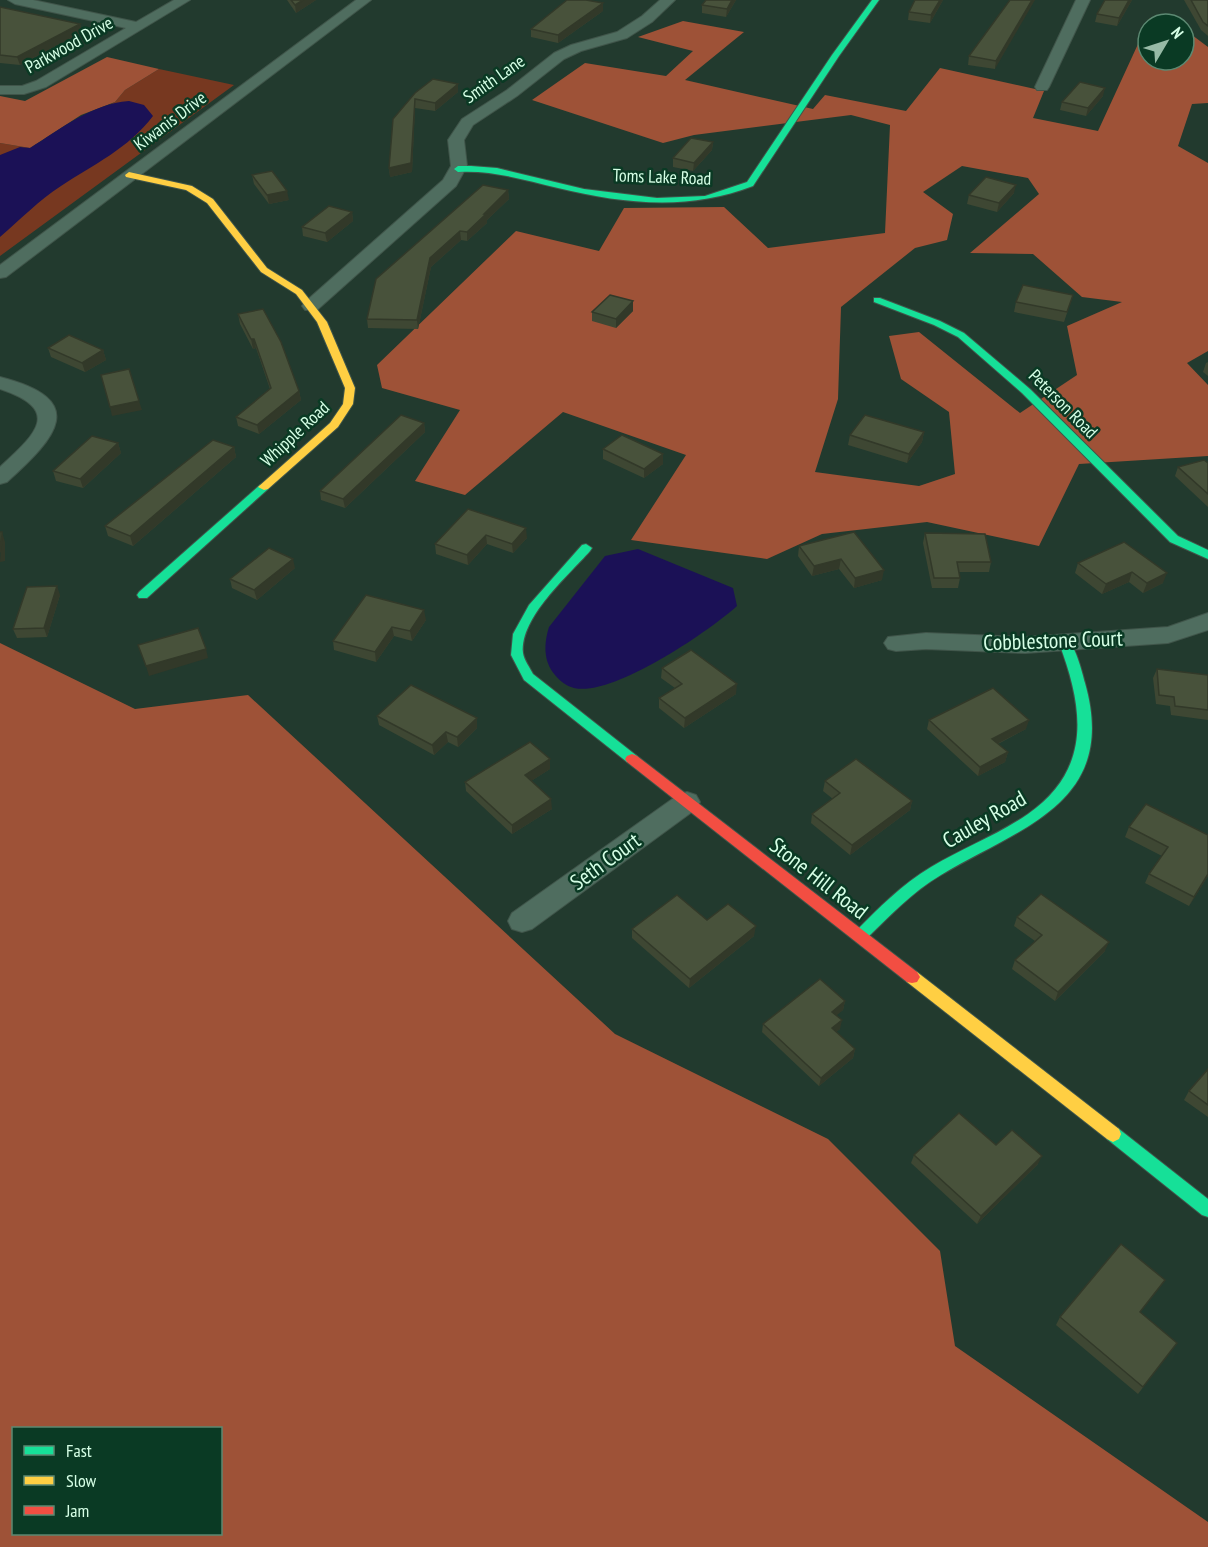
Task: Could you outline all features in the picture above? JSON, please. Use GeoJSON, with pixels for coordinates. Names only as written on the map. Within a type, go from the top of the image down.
{"type":"FeatureCollection","features":[{"type":"Feature","properties":{"kind":"street"},"geometry":{"type":"LineString","coordinates":[[15,0],[139,27]]}},
{"type":"Feature","properties":{"kind":"street","name":"Parkwood Drive"},"geometry":{"type":"LineString","coordinates":[[0,90],[24,90],[41,84],[183,0]]}},
{"type":"Feature","properties":{"kind":"street","name":"Kiwanis Drive"},"geometry":{"type":"LineString","coordinates":[[0,273],[364,0]]}},
{"type":"Feature","properties":{"kind":"street","name":"Smith Lane"},"geometry":{"type":"LineString","coordinates":[[458,169],[456,140],[467,122],[512,93],[559,56],[576,48],[621,35],[647,19],[668,0]]}},
{"type":"Feature","properties":{"kind":"street","name":"Toms Lake Road"},"geometry":{"type":"LineString","coordinates":[[458,169],[489,168],[581,190],[618,195],[697,200],[731,195],[750,184],[836,55],[876,0]]}},
{"type":"Feature","properties":{"kind":"street"},"geometry":{"type":"LineString","coordinates":[[1042,87],[1083,0]]}},
{"type":"Feature","properties":{"kind":"street"},"geometry":{"type":"LineString","coordinates":[[311,306],[450,183],[458,169]]}},
{"type":"Feature","properties":{"kind":"street","name":"Whipple Road"},"geometry":{"type":"LineString","coordinates":[[129,175],[182,186],[201,194],[210,201],[264,270],[299,292],[311,306],[322,322],[350,388],[350,399],[345,412],[334,424],[143,595]]}},
{"type":"Feature","properties":{"kind":"street","name":"Peterson Road"},"geometry":{"type":"LineString","coordinates":[[877,300],[937,322],[961,335],[1026,391],[1174,539],[1208,555]]}},
{"type":"Feature","properties":{"kind":"street"},"geometry":{"type":"LineString","coordinates":[[0,383],[35,394],[49,412],[48,424],[36,446],[0,478]]}},
{"type":"Feature","properties":{"kind":"street","name":"Stone Hill Road"},"geometry":{"type":"LineString","coordinates":[[586,548],[528,616],[519,632],[516,648],[519,663],[528,677],[1208,1209]]}},
{"type":"Feature","properties":{"kind":"street","name":"Cobblestone Court"},"geometry":{"type":"LineString","coordinates":[[896,643],[945,641],[1025,645],[1065,643],[1168,635],[1188,630],[1208,621]]}},
{"type":"Feature","properties":{"kind":"street","name":"Cauley Road"},"geometry":{"type":"LineString","coordinates":[[860,936],[900,897],[934,872],[1034,816],[1067,786],[1079,766],[1086,745],[1087,721],[1084,694],[1077,667],[1065,643]]}},
{"type":"Feature","properties":{"kind":"street","name":"Seth Court"},"geometry":{"type":"LineString","coordinates":[[522,921],[687,802]]}},
{"type":"Feature","properties":{"kind":"shaded area"},"geometry":{"type":"Polygon","coordinates":[[[683,21],[744,32],[685,80],[813,109],[825,95],[906,111],[940,68],[1044,91],[1033,118],[1098,131],[1136,48],[1136,72],[1196,72],[1196,38],[1208,47],[1208,103],[1192,104],[1178,146],[1208,163],[1208,351],[1187,363],[1208,385],[1208,456],[1079,464],[1039,546],[927,522],[822,534],[767,559],[631,540],[686,455],[563,412],[465,495],[415,481],[460,410],[382,388],[377,365],[516,231],[599,251],[624,208],[724,207],[768,248],[885,233],[890,125],[851,115],[694,135],[663,143],[532,100],[585,63],[666,76],[693,51],[638,37],[683,21]],[[962,166],[923,192],[953,214],[947,240],[915,248],[841,307],[838,399],[815,472],[919,486],[955,474],[949,412],[901,379],[889,336],[919,332],[1020,413],[1077,375],[1067,326],[1122,302],[1082,297],[1033,254],[970,253],[1039,194],[1028,178],[962,166]]]}},
{"type":"Feature","properties":{"kind":"shaded area"},"geometry":{"type":"Polygon","coordinates":[[[107,57],[159,69],[125,90],[115,102],[81,115],[30,148],[0,143],[0,96],[25,101],[107,57]]]}},
{"type":"Feature","properties":{"kind":"shaded area"},"geometry":{"type":"Polygon","coordinates":[[[159,69],[234,85],[0,256],[0,143],[30,148],[115,102],[125,90],[159,69]]]}},
{"type":"Feature","properties":{"kind":"shaded area"},"geometry":{"type":"Polygon","coordinates":[[[129,101],[144,105],[153,116],[143,128],[122,147],[45,197],[0,237],[0,155],[20,147],[30,148],[89,112],[129,101]]]}},
{"type":"Feature","properties":{"kind":"shaded area"},"geometry":{"type":"Polygon","coordinates":[[[638,549],[733,588],[737,606],[683,646],[635,673],[612,683],[591,688],[568,686],[557,677],[548,664],[546,639],[549,627],[605,556],[638,549]]]}},
{"type":"Feature","properties":{"kind":"shaded area"},"geometry":{"type":"Polygon","coordinates":[[[0,643],[135,709],[248,695],[615,1034],[828,1139],[940,1251],[955,1346],[1208,1522],[1208,1547],[0,1547],[0,643]]]}},
{"type":"Feature","properties":{"kind":"building"},"geometry":{"type":"Polygon","coordinates":[[[291,0],[303,0],[295,5],[291,0]]]}},
{"type":"Feature","properties":{"kind":"building"},"geometry":{"type":"Polygon","coordinates":[[[567,0],[603,3],[558,35],[531,29],[567,0]]]}},
{"type":"Feature","properties":{"kind":"building"},"geometry":{"type":"Polygon","coordinates":[[[706,0],[732,0],[727,9],[702,5],[706,0]]]}},
{"type":"Feature","properties":{"kind":"building"},"geometry":{"type":"Polygon","coordinates":[[[915,0],[940,0],[931,15],[909,12],[915,0]]]}},
{"type":"Feature","properties":{"kind":"building"},"geometry":{"type":"Polygon","coordinates":[[[1010,0],[1032,0],[996,61],[969,56],[1010,0]]]}},
{"type":"Feature","properties":{"kind":"building"},"geometry":{"type":"Polygon","coordinates":[[[1105,0],[1129,0],[1119,18],[1097,14],[1105,0]]]}},
{"type":"Feature","properties":{"kind":"building"},"geometry":{"type":"Polygon","coordinates":[[[1191,0],[1208,0],[1208,26],[1203,22],[1191,0]]]}},
{"type":"Feature","properties":{"kind":"building"},"geometry":{"type":"Polygon","coordinates":[[[0,7],[80,24],[17,57],[0,55],[0,7]]]}},
{"type":"Feature","properties":{"kind":"building"},"geometry":{"type":"Polygon","coordinates":[[[433,79],[458,84],[435,103],[415,99],[411,163],[389,168],[393,119],[415,93],[433,79]]]}},
{"type":"Feature","properties":{"kind":"building"},"geometry":{"type":"Polygon","coordinates":[[[1080,82],[1105,88],[1088,108],[1062,102],[1080,82]]]}},
{"type":"Feature","properties":{"kind":"building"},"geometry":{"type":"Polygon","coordinates":[[[691,138],[713,142],[694,163],[673,158],[691,138]]]}},
{"type":"Feature","properties":{"kind":"building"},"geometry":{"type":"Polygon","coordinates":[[[272,171],[287,191],[267,195],[252,175],[272,171]]]}},
{"type":"Feature","properties":{"kind":"building"},"geometry":{"type":"Polygon","coordinates":[[[986,177],[1016,185],[999,203],[969,195],[986,177]]]}},
{"type":"Feature","properties":{"kind":"building"},"geometry":{"type":"Polygon","coordinates":[[[483,185],[508,190],[467,232],[460,231],[430,258],[417,320],[367,319],[376,279],[483,185]]]}},
{"type":"Feature","properties":{"kind":"building"},"geometry":{"type":"Polygon","coordinates":[[[329,206],[352,212],[325,233],[302,227],[329,206]]]}},
{"type":"Feature","properties":{"kind":"building"},"geometry":{"type":"Polygon","coordinates":[[[1023,285],[1073,295],[1067,312],[1016,302],[1023,285]]]}},
{"type":"Feature","properties":{"kind":"building"},"geometry":{"type":"Polygon","coordinates":[[[610,295],[633,301],[616,319],[592,312],[610,295]]]}},
{"type":"Feature","properties":{"kind":"building"},"geometry":{"type":"Polygon","coordinates":[[[263,309],[281,342],[299,391],[257,425],[236,417],[271,388],[254,339],[251,339],[238,314],[263,309]]]}},
{"type":"Feature","properties":{"kind":"building"},"geometry":{"type":"Polygon","coordinates":[[[69,335],[103,350],[82,363],[48,348],[69,335]]]}},
{"type":"Feature","properties":{"kind":"building"},"geometry":{"type":"Polygon","coordinates":[[[129,369],[139,401],[110,407],[101,375],[129,369]]]}},
{"type":"Feature","properties":{"kind":"building"},"geometry":{"type":"Polygon","coordinates":[[[401,415],[424,423],[343,499],[320,491],[401,415]]]}},
{"type":"Feature","properties":{"kind":"building"},"geometry":{"type":"Polygon","coordinates":[[[865,415],[924,432],[909,454],[850,435],[865,415]]]}},
{"type":"Feature","properties":{"kind":"building"},"geometry":{"type":"Polygon","coordinates":[[[622,435],[663,454],[644,469],[603,449],[622,435]]]}},
{"type":"Feature","properties":{"kind":"building"},"geometry":{"type":"Polygon","coordinates":[[[92,436],[118,443],[80,479],[53,471],[92,436]]]}},
{"type":"Feature","properties":{"kind":"building"},"geometry":{"type":"Polygon","coordinates":[[[213,440],[234,447],[130,536],[105,526],[213,440]]]}},
{"type":"Feature","properties":{"kind":"building"},"geometry":{"type":"Polygon","coordinates":[[[1204,460],[1208,463],[1208,494],[1178,467],[1204,460]]]}},
{"type":"Feature","properties":{"kind":"building"},"geometry":{"type":"Polygon","coordinates":[[[468,509],[526,528],[512,544],[486,535],[467,555],[435,544],[468,509]]]}},
{"type":"Feature","properties":{"kind":"building"},"geometry":{"type":"Polygon","coordinates":[[[0,532],[2,532],[0,552],[0,532]]]}},
{"type":"Feature","properties":{"kind":"building"},"geometry":{"type":"Polygon","coordinates":[[[854,532],[884,570],[855,578],[841,559],[814,566],[799,546],[854,532]]]}},
{"type":"Feature","properties":{"kind":"building"},"geometry":{"type":"Polygon","coordinates":[[[925,533],[985,534],[991,562],[957,562],[960,578],[934,578],[925,533]]]}},
{"type":"Feature","properties":{"kind":"building"},"geometry":{"type":"Polygon","coordinates":[[[1124,542],[1167,573],[1147,583],[1132,572],[1106,584],[1078,563],[1124,542]]]}},
{"type":"Feature","properties":{"kind":"building"},"geometry":{"type":"Polygon","coordinates":[[[269,548],[293,559],[254,590],[230,579],[269,548]]]}},
{"type":"Feature","properties":{"kind":"building"},"geometry":{"type":"Polygon","coordinates":[[[57,586],[44,628],[13,629],[27,587],[57,586]]]}},
{"type":"Feature","properties":{"kind":"building"},"geometry":{"type":"Polygon","coordinates":[[[366,595],[424,610],[410,631],[392,627],[375,652],[333,641],[366,595]]]}},
{"type":"Feature","properties":{"kind":"building"},"geometry":{"type":"Polygon","coordinates":[[[198,628],[206,649],[146,666],[138,645],[198,628]]]}},
{"type":"Feature","properties":{"kind":"building"},"geometry":{"type":"Polygon","coordinates":[[[691,650],[737,684],[685,718],[659,698],[682,684],[662,668],[691,650]]]}},
{"type":"Feature","properties":{"kind":"building"},"geometry":{"type":"Polygon","coordinates":[[[1157,669],[1208,675],[1208,710],[1175,706],[1174,697],[1159,695],[1157,669]]]}},
{"type":"Feature","properties":{"kind":"building"},"geometry":{"type":"Polygon","coordinates":[[[411,685],[477,718],[457,737],[446,732],[432,745],[377,716],[411,685]]]}},
{"type":"Feature","properties":{"kind":"building"},"geometry":{"type":"Polygon","coordinates":[[[993,688],[1029,720],[992,739],[1008,752],[980,767],[929,720],[993,688]]]}},
{"type":"Feature","properties":{"kind":"building"},"geometry":{"type":"Polygon","coordinates":[[[530,742],[550,759],[525,775],[551,799],[512,825],[465,782],[530,742]]]}},
{"type":"Feature","properties":{"kind":"building"},"geometry":{"type":"Polygon","coordinates":[[[856,759],[912,801],[852,845],[812,814],[840,793],[825,781],[856,759]]]}},
{"type":"Feature","properties":{"kind":"building"},"geometry":{"type":"Polygon","coordinates":[[[1146,804],[1208,835],[1208,874],[1194,897],[1149,874],[1168,847],[1129,827],[1146,804]]]}},
{"type":"Feature","properties":{"kind":"building"},"geometry":{"type":"Polygon","coordinates":[[[1041,894],[1109,942],[1058,992],[1015,960],[1042,935],[1017,917],[1041,894]]]}},
{"type":"Feature","properties":{"kind":"building"},"geometry":{"type":"Polygon","coordinates":[[[677,895],[707,920],[728,904],[756,926],[690,979],[632,929],[677,895]]]}},
{"type":"Feature","properties":{"kind":"building"},"geometry":{"type":"Polygon","coordinates":[[[820,979],[845,1001],[832,1012],[842,1020],[832,1028],[855,1049],[821,1078],[763,1024],[820,979]]]}},
{"type":"Feature","properties":{"kind":"building"},"geometry":{"type":"Polygon","coordinates":[[[1208,1069],[1208,1105],[1189,1091],[1208,1069]]]}},
{"type":"Feature","properties":{"kind":"building"},"geometry":{"type":"Polygon","coordinates":[[[959,1113],[996,1145],[1012,1130],[1042,1156],[981,1216],[914,1155],[959,1113]]]}},
{"type":"Feature","properties":{"kind":"building"},"geometry":{"type":"Polygon","coordinates":[[[1121,1244],[1165,1280],[1140,1312],[1177,1343],[1143,1387],[1060,1317],[1121,1244]]]}},
{"type":"Feature","properties":{"kind":"traffic: fast"},"geometry":{"type":"LineString","coordinates":[[458,169],[471,168],[510,173],[584,191],[632,199],[681,201],[728,193],[750,184],[836,55],[876,0]]}},
{"type":"Feature","properties":{"kind":"traffic: fast"},"geometry":{"type":"LineString","coordinates":[[877,300],[937,323],[961,335],[1026,391],[1174,539],[1208,555]]}},
{"type":"Feature","properties":{"kind":"traffic: fast"},"geometry":{"type":"LineString","coordinates":[[143,595],[264,487]]}},
{"type":"Feature","properties":{"kind":"traffic: fast"},"geometry":{"type":"LineString","coordinates":[[586,548],[533,608],[519,634],[517,655],[528,677],[632,759]]}},
{"type":"Feature","properties":{"kind":"traffic: fast"},"geometry":{"type":"LineString","coordinates":[[860,936],[915,885],[948,864],[1033,818],[1054,800],[1070,781],[1080,760],[1085,716],[1081,692],[1065,643]]}},
{"type":"Feature","properties":{"kind":"traffic: fast"},"geometry":{"type":"LineString","coordinates":[[1113,1134],[1208,1209]]}},
{"type":"Feature","properties":{"kind":"traffic: slow"},"geometry":{"type":"LineString","coordinates":[[129,175],[189,188],[210,201],[264,270],[299,292],[322,322],[350,388],[348,404],[334,425],[264,487]]}},
{"type":"Feature","properties":{"kind":"traffic: slow"},"geometry":{"type":"LineString","coordinates":[[912,977],[1113,1134]]}},
{"type":"Feature","properties":{"kind":"traffic: jam"},"geometry":{"type":"LineString","coordinates":[[632,759],[912,977]]}}]}
